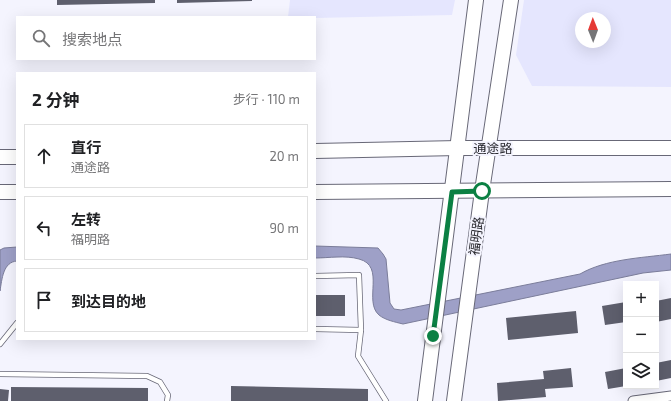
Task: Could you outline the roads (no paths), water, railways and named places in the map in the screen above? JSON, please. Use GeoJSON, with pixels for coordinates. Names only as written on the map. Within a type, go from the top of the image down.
{"type":"FeatureCollection","features":[{"type":"Feature","properties":{"kind":"main road"},"geometry":{"type":"LineString","coordinates":[[425,401],[476,0]]}},
{"type":"Feature","properties":{"kind":"main road","name":"福明路"},"geometry":{"type":"LineString","coordinates":[[454,401],[488,148],[511,0]]}},
{"type":"Feature","properties":{"kind":"main road","name":"通途路"},"geometry":{"type":"LineString","coordinates":[[316,151],[458,148],[671,148]]}},
{"type":"Feature","properties":{"kind":"main road"},"geometry":{"type":"LineString","coordinates":[[0,157],[16,157]]}},
{"type":"Feature","properties":{"kind":"main road"},"geometry":{"type":"LineString","coordinates":[[316,192],[671,189]]}},
{"type":"Feature","properties":{"kind":"main road"},"geometry":{"type":"LineString","coordinates":[[0,192],[16,192]]}},
{"type":"Feature","properties":{"kind":"street"},"geometry":{"type":"LineString","coordinates":[[634,401],[671,396]]}},
{"type":"Feature","properties":{"kind":"lane"},"geometry":{"type":"LineString","coordinates":[[316,276],[359,275],[361,330],[358,356],[386,401]]}},
{"type":"Feature","properties":{"kind":"lane"},"geometry":{"type":"LineString","coordinates":[[0,344],[16,325]]}},
{"type":"Feature","properties":{"kind":"lane"},"geometry":{"type":"LineString","coordinates":[[316,329],[361,330]]}},
{"type":"Feature","properties":{"kind":"lane"},"geometry":{"type":"LineString","coordinates":[[0,374],[147,376],[160,382],[168,395],[167,401]]}},
{"type":"Feature","properties":{"kind":"water"},"geometry":{"type":"Polygon","coordinates":[[[316,246],[378,248],[386,259],[390,303],[394,309],[401,310],[580,274],[601,265],[624,260],[671,254],[671,270],[643,273],[403,324],[384,318],[379,315],[375,309],[373,301],[373,276],[367,263],[359,259],[337,257],[316,258],[316,246]]]}},
{"type":"Feature","properties":{"kind":"water"},"geometry":{"type":"Polygon","coordinates":[[[16,247],[16,261],[9,264],[6,268],[0,291],[0,250],[4,248],[16,247]]]}}]}
